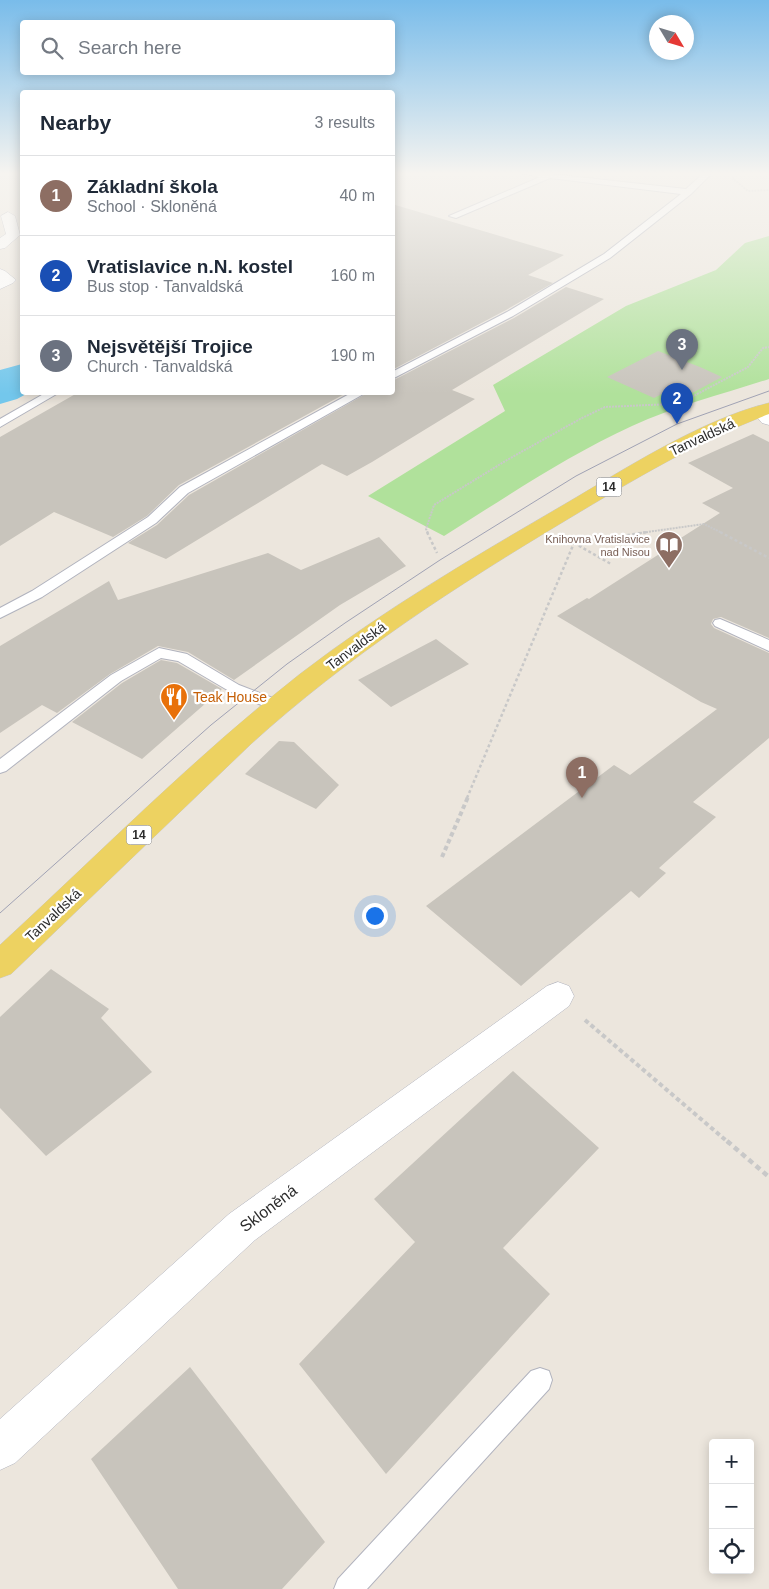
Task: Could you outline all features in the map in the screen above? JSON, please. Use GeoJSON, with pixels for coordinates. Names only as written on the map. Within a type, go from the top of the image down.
{"type":"FeatureCollection","features":[{"type":"Feature","properties":{"kind":"main road","name":"Tanvaldská"},"geometry":{"type":"LineString","coordinates":[[0,965],[278,706],[367,636],[462,573],[650,462],[713,430],[766,413]]}},
{"type":"Feature","properties":{"kind":"street"},"geometry":{"type":"LineString","coordinates":[[0,274],[8,280],[0,284]]}},
{"type":"Feature","properties":{"kind":"street","name":"Skloněná"},"geometry":{"type":"LineString","coordinates":[[0,1448],[242,1227],[558,996]]}},
{"type":"Feature","properties":{"kind":"lane"},"geometry":{"type":"LineString","coordinates":[[395,374],[510,314],[607,256],[619,246]]}},
{"type":"Feature","properties":{"kind":"lane"},"geometry":{"type":"LineString","coordinates":[[0,424],[50,395]]}},
{"type":"Feature","properties":{"kind":"lane"},"geometry":{"type":"LineString","coordinates":[[0,614],[38,594],[152,520],[184,490],[357,395]]}},
{"type":"Feature","properties":{"kind":"lane"},"geometry":{"type":"LineString","coordinates":[[720,623],[769,646]]}},
{"type":"Feature","properties":{"kind":"lane"},"geometry":{"type":"LineString","coordinates":[[0,767],[116,678],[159,653],[182,657],[234,688],[278,706]]}},
{"type":"Feature","properties":{"kind":"lane"},"geometry":{"type":"LineString","coordinates":[[348,1589],[540,1380]]}},
{"type":"Feature","properties":{"kind":"path"},"geometry":{"type":"LineString","coordinates":[[462,573],[440,560],[426,529],[434,505],[506,460],[605,407],[671,404],[686,400],[748,367],[763,348],[769,347]]}},
{"type":"Feature","properties":{"kind":"path"},"geometry":{"type":"LineString","coordinates":[[574,543],[704,524],[769,558]]}},
{"type":"Feature","properties":{"kind":"path"},"geometry":{"type":"LineString","coordinates":[[566,538],[611,564]]}},
{"type":"Feature","properties":{"kind":"path"},"geometry":{"type":"LineString","coordinates":[[442,857],[530,652],[574,543]]}},
{"type":"Feature","properties":{"kind":"path"},"geometry":{"type":"LineString","coordinates":[[558,996],[769,1177]]}},
{"type":"Feature","properties":{"kind":"green space"},"geometry":{"type":"Polygon","coordinates":[[[742,246],[769,246],[769,379],[683,406],[607,438],[559,464],[444,536],[368,496],[505,411],[493,385],[626,306],[716,270],[742,246]]]}},
{"type":"Feature","properties":{"kind":"building"},"geometry":{"type":"Polygon","coordinates":[[[395,246],[534,246],[564,255],[528,275],[553,283],[395,368],[395,246]]]}},
{"type":"Feature","properties":{"kind":"building"},"geometry":{"type":"Polygon","coordinates":[[[566,287],[604,299],[452,390],[475,399],[347,476],[322,464],[166,559],[128,543],[157,525],[189,495],[364,395],[395,395],[395,379],[514,318],[566,287]]]}},
{"type":"Feature","properties":{"kind":"building"},"geometry":{"type":"Polygon","coordinates":[[[658,351],[722,377],[681,399],[666,392],[654,398],[607,377],[658,351]]]}},
{"type":"Feature","properties":{"kind":"building"},"geometry":{"type":"Polygon","coordinates":[[[74,395],[343,395],[179,485],[147,516],[113,537],[54,512],[0,546],[0,437],[74,395]]]}},
{"type":"Feature","properties":{"kind":"building"},"geometry":{"type":"Polygon","coordinates":[[[753,434],[769,442],[769,638],[721,617],[713,619],[711,624],[714,628],[769,653],[769,738],[693,802],[716,817],[659,868],[666,873],[639,898],[631,891],[521,986],[426,906],[614,765],[630,775],[717,709],[701,702],[557,616],[587,598],[589,599],[720,513],[702,503],[733,488],[688,463],[753,434]]]}},
{"type":"Feature","properties":{"kind":"building"},"geometry":{"type":"Polygon","coordinates":[[[379,537],[406,566],[340,605],[234,680],[188,652],[158,646],[110,674],[57,713],[42,705],[0,733],[0,646],[109,581],[118,600],[268,553],[301,570],[379,537]]]}},
{"type":"Feature","properties":{"kind":"building"},"geometry":{"type":"Polygon","coordinates":[[[436,639],[469,664],[391,707],[358,680],[436,639]]]}},
{"type":"Feature","properties":{"kind":"building"},"geometry":{"type":"Polygon","coordinates":[[[161,660],[177,663],[222,689],[142,759],[72,722],[122,683],[161,660]]]}},
{"type":"Feature","properties":{"kind":"building"},"geometry":{"type":"Polygon","coordinates":[[[279,741],[294,742],[339,785],[316,809],[245,774],[279,741]]]}},
{"type":"Feature","properties":{"kind":"building"},"geometry":{"type":"Polygon","coordinates":[[[51,969],[109,1009],[101,1018],[152,1072],[46,1156],[0,1108],[0,1017],[51,969]]]}},
{"type":"Feature","properties":{"kind":"building"},"geometry":{"type":"Polygon","coordinates":[[[513,1071],[599,1148],[503,1248],[550,1294],[386,1474],[299,1364],[415,1242],[374,1199],[513,1071]]]}},
{"type":"Feature","properties":{"kind":"building"},"geometry":{"type":"Polygon","coordinates":[[[190,1367],[325,1542],[282,1589],[178,1589],[91,1459],[190,1367]]]}},
{"type":"Feature","properties":{"kind":"waterway"},"geometry":{"type":"LineString","coordinates":[[0,389],[20,379]]}},
{"type":"Feature","properties":{"kind":"tram line"},"geometry":{"type":"LineString","coordinates":[[0,913],[211,725],[287,664],[345,623],[440,560],[576,476],[677,424],[769,391]]}},
{"type":"Feature","properties":{"kind":"place","name":"Nejsvětější Trojice"},"geometry":{"type":"Point","coordinates":[682,370]}},
{"type":"Feature","properties":{"kind":"place","name":"Vratislavice n.N. kostel"},"geometry":{"type":"Point","coordinates":[677,424]}},
{"type":"Feature","properties":{"kind":"place","name":"Knihovna Vratislavice nad Nisou"},"geometry":{"type":"Point","coordinates":[669,569]}},
{"type":"Feature","properties":{"kind":"place","name":"Teak House"},"geometry":{"type":"Point","coordinates":[174,721]}},
{"type":"Feature","properties":{"kind":"place","name":"Základní škola"},"geometry":{"type":"Point","coordinates":[582,798]}}]}
